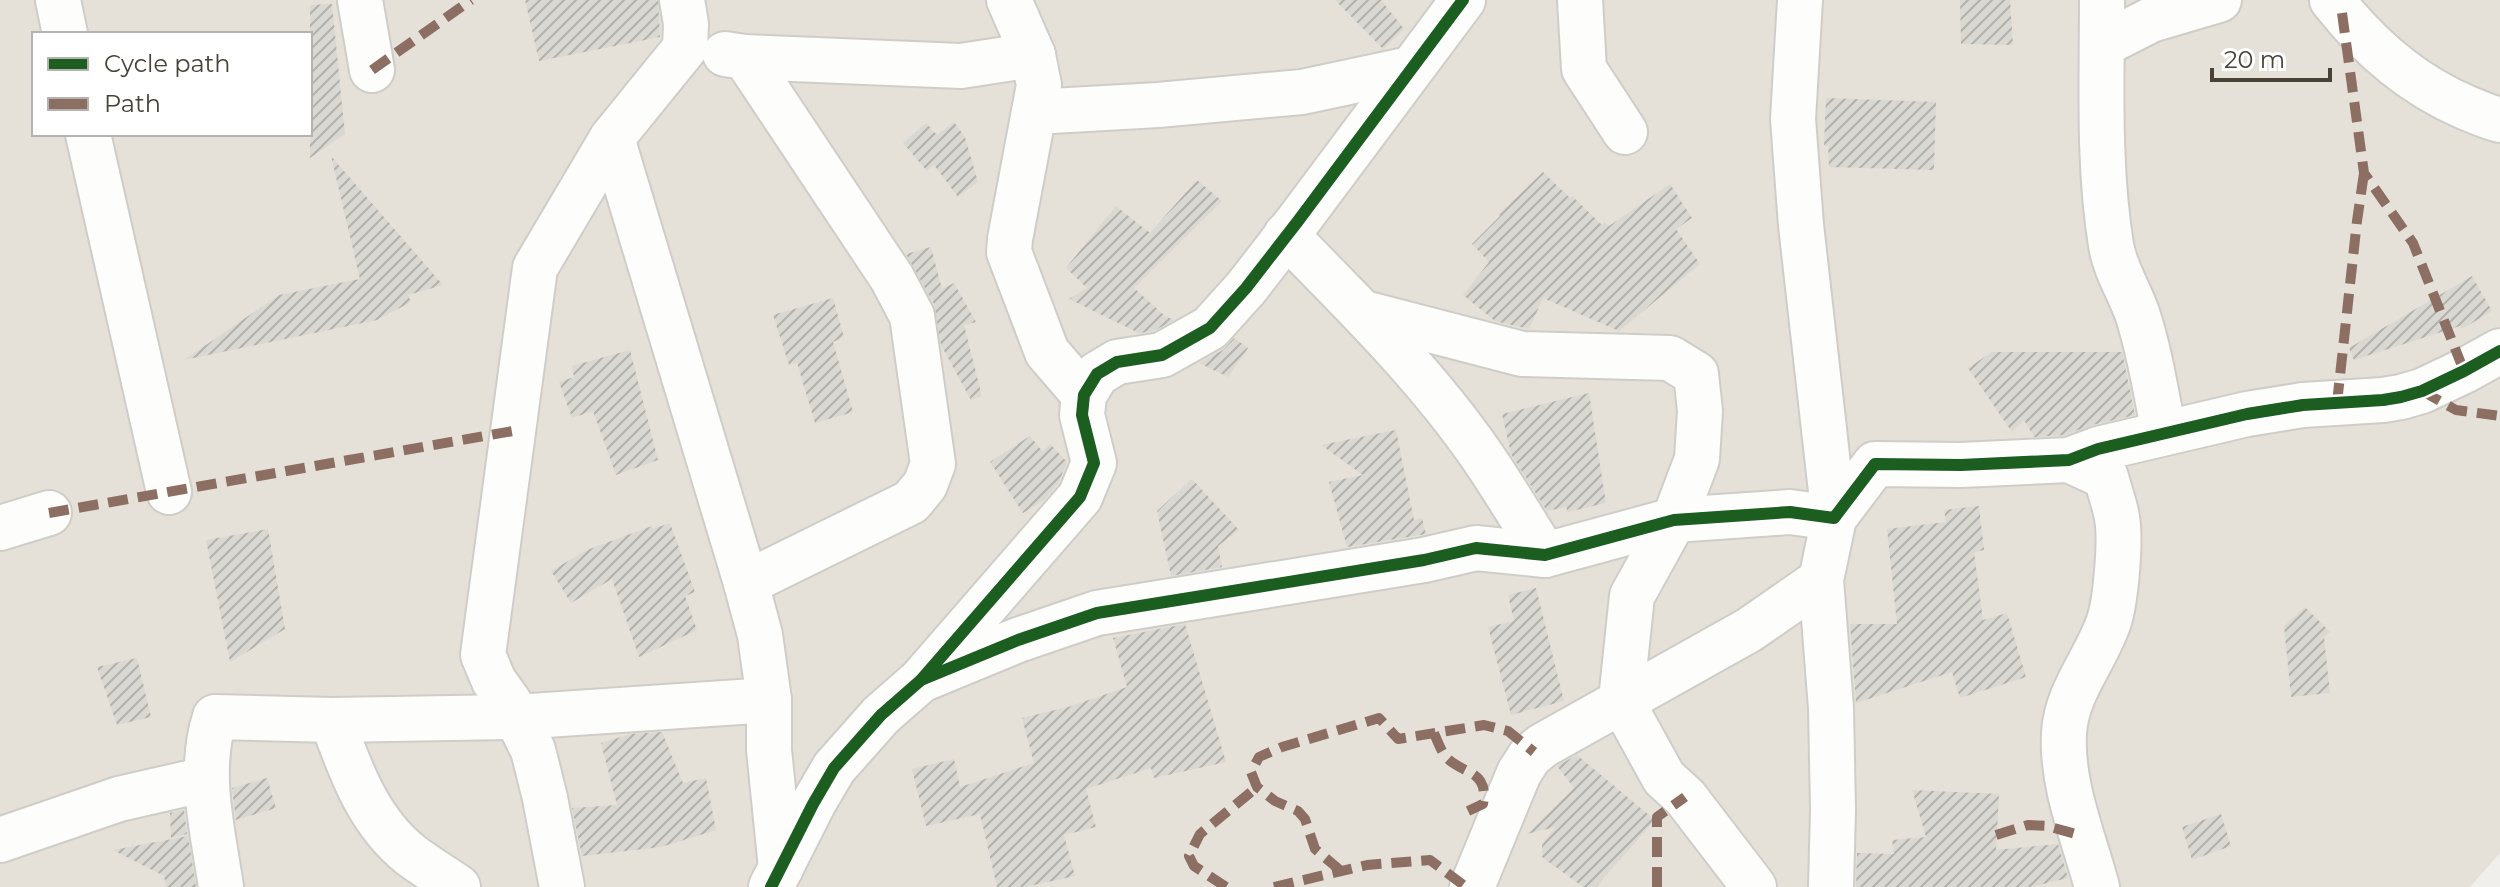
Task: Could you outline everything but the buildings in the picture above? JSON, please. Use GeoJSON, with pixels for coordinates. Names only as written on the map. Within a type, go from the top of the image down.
{"type":"FeatureCollection","features":[{"type":"Feature","properties":{"kind":"street"},"geometry":{"type":"LineString","coordinates":[[58,0],[65,32]]}},
{"type":"Feature","properties":{"kind":"street"},"geometry":{"type":"LineString","coordinates":[[360,0],[372,70]]}},
{"type":"Feature","properties":{"kind":"street"},"geometry":{"type":"LineString","coordinates":[[562,887],[533,750],[483,655],[535,268],[612,138],[685,48],[686,24],[682,0]]}},
{"type":"Feature","properties":{"kind":"street"},"geometry":{"type":"LineString","coordinates":[[1009,0],[1033,55],[1039,85],[1009,252],[1047,352],[1084,395]]}},
{"type":"Feature","properties":{"kind":"street"},"geometry":{"type":"LineString","coordinates":[[776,878],[834,768],[881,715],[921,680],[1080,497],[1094,463],[1082,415],[1084,395],[1097,374],[1117,362],[1162,355],[1210,328],[1246,288],[1463,0]]}},
{"type":"Feature","properties":{"kind":"street"},"geometry":{"type":"LineString","coordinates":[[1580,0],[1584,69],[1625,132]]}},
{"type":"Feature","properties":{"kind":"street"},"geometry":{"type":"LineString","coordinates":[[1800,0],[1793,119],[1801,225],[1834,518],[1821,580],[1831,708],[1831,887]]}},
{"type":"Feature","properties":{"kind":"street"},"geometry":{"type":"LineString","coordinates":[[2102,0],[2104,178],[2111,243],[2115,266],[2136,309],[2149,352],[2164,433]]}},
{"type":"Feature","properties":{"kind":"street"},"geometry":{"type":"LineString","coordinates":[[2102,45],[2151,20],[2219,0]]}},
{"type":"Feature","properties":{"kind":"street"},"geometry":{"type":"LineString","coordinates":[[2332,0],[2370,45],[2418,83],[2451,101],[2500,120]]}},
{"type":"Feature","properties":{"kind":"street"},"geometry":{"type":"LineString","coordinates":[[685,48],[745,57],[961,66],[1033,55]]}},
{"type":"Feature","properties":{"kind":"street"},"geometry":{"type":"LineString","coordinates":[[745,57],[892,278],[912,316],[933,464],[925,485],[911,502],[746,583]]}},
{"type":"Feature","properties":{"kind":"street"},"geometry":{"type":"LineString","coordinates":[[1034,112],[1302,92],[1410,69]]}},
{"type":"Feature","properties":{"kind":"street"},"geometry":{"type":"LineString","coordinates":[[88,136],[169,492]]}},
{"type":"Feature","properties":{"kind":"street"},"geometry":{"type":"LineString","coordinates":[[612,138],[760,635],[769,700],[776,878]]}},
{"type":"Feature","properties":{"kind":"street"},"geometry":{"type":"LineString","coordinates":[[1286,235],[1364,313],[1430,390],[1481,455],[1545,555]]}},
{"type":"Feature","properties":{"kind":"street"},"geometry":{"type":"LineString","coordinates":[[1364,313],[1522,354],[1670,358],[1696,374],[1700,411],[1697,459],[1674,520],[1632,596],[1621,700],[1664,778],[1685,797],[1754,887]]}},
{"type":"Feature","properties":{"kind":"street"},"geometry":{"type":"LineString","coordinates":[[1834,518],[1875,464],[1910,466],[2069,460],[2098,449],[2247,414],[2303,405],[2401,397],[2422,391],[2500,351]]}},
{"type":"Feature","properties":{"kind":"street"},"geometry":{"type":"LineString","coordinates":[[2069,460],[2106,477],[2118,519],[2116,588],[2109,622],[2069,707],[2064,731],[2069,785],[2097,887]]}},
{"type":"Feature","properties":{"kind":"street"},"geometry":{"type":"LineString","coordinates":[[921,680],[1018,640],[1097,613],[1424,560],[1476,548],[1545,555],[1674,520],[1790,512],[1834,518]]}},
{"type":"Feature","properties":{"kind":"street"},"geometry":{"type":"LineString","coordinates":[[0,528],[49,513]]}},
{"type":"Feature","properties":{"kind":"street"},"geometry":{"type":"LineString","coordinates":[[1472,887],[1519,773],[1530,756],[1621,700],[1749,630],[1821,580]]}},
{"type":"Feature","properties":{"kind":"street"},"geometry":{"type":"LineString","coordinates":[[221,887],[206,779],[208,739],[215,717],[332,720],[516,717],[769,700]]}},
{"type":"Feature","properties":{"kind":"street"},"geometry":{"type":"LineString","coordinates":[[332,720],[355,782],[377,819],[410,854],[458,887]]}},
{"type":"Feature","properties":{"kind":"street"},"geometry":{"type":"LineString","coordinates":[[0,840],[119,799],[206,779]]}},
{"type":"Feature","properties":{"kind":"shaded area"},"geometry":{"type":"Polygon","coordinates":[[[0,0],[2500,0],[2500,853],[2470,887],[0,887],[0,0]]]}},
{"type":"Feature","properties":{"kind":"marked path"},"geometry":{"type":"LineString","coordinates":[[372,70],[471,0]]}},
{"type":"Feature","properties":{"kind":"marked path"},"geometry":{"type":"LineString","coordinates":[[2342,13],[2364,173],[2413,243],[2464,371]]}},
{"type":"Feature","properties":{"kind":"marked path"},"geometry":{"type":"LineString","coordinates":[[2337,403],[2364,173]]}},
{"type":"Feature","properties":{"kind":"marked path"},"geometry":{"type":"LineString","coordinates":[[2422,391],[2456,410],[2500,416]]}},
{"type":"Feature","properties":{"kind":"marked path"},"geometry":{"type":"LineString","coordinates":[[49,513],[513,431]]}},
{"type":"Feature","properties":{"kind":"marked path"},"geometry":{"type":"LineString","coordinates":[[1341,871],[1315,849],[1305,819],[1298,811],[1275,801],[1257,787],[1251,772],[1259,757],[1282,747],[1379,718],[1398,739],[1484,725],[1508,731],[1534,752]]}},
{"type":"Feature","properties":{"kind":"marked path"},"geometry":{"type":"LineString","coordinates":[[1434,733],[1446,757],[1473,774],[1482,784],[1483,804],[1468,811]]}},
{"type":"Feature","properties":{"kind":"marked path"},"geometry":{"type":"LineString","coordinates":[[1226,887],[1194,866],[1189,856],[1200,834],[1257,787]]}},
{"type":"Feature","properties":{"kind":"marked path"},"geometry":{"type":"LineString","coordinates":[[1657,887],[1657,817],[1685,797]]}},
{"type":"Feature","properties":{"kind":"marked path"},"geometry":{"type":"LineString","coordinates":[[1996,835],[2028,825],[2047,826],[2083,836]]}},
{"type":"Feature","properties":{"kind":"marked path"},"geometry":{"type":"LineString","coordinates":[[1274,887],[1367,865],[1430,860],[1466,887]]}},
{"type":"Feature","properties":{"kind":"cycle path"},"geometry":{"type":"LineString","coordinates":[[771,887],[834,768],[881,715],[921,680],[1080,497],[1094,463],[1082,415],[1084,395],[1097,374],[1117,362],[1162,355],[1210,328],[1298,221],[1463,0]]}},
{"type":"Feature","properties":{"kind":"cycle path"},"geometry":{"type":"LineString","coordinates":[[921,680],[1018,640],[1097,613],[1424,560],[1476,548],[1545,555],[1674,520],[1790,512],[1834,518],[1875,464],[1961,465],[2069,460],[2098,449],[2247,414],[2303,405],[2401,397],[2422,391],[2500,351]]}}]}
